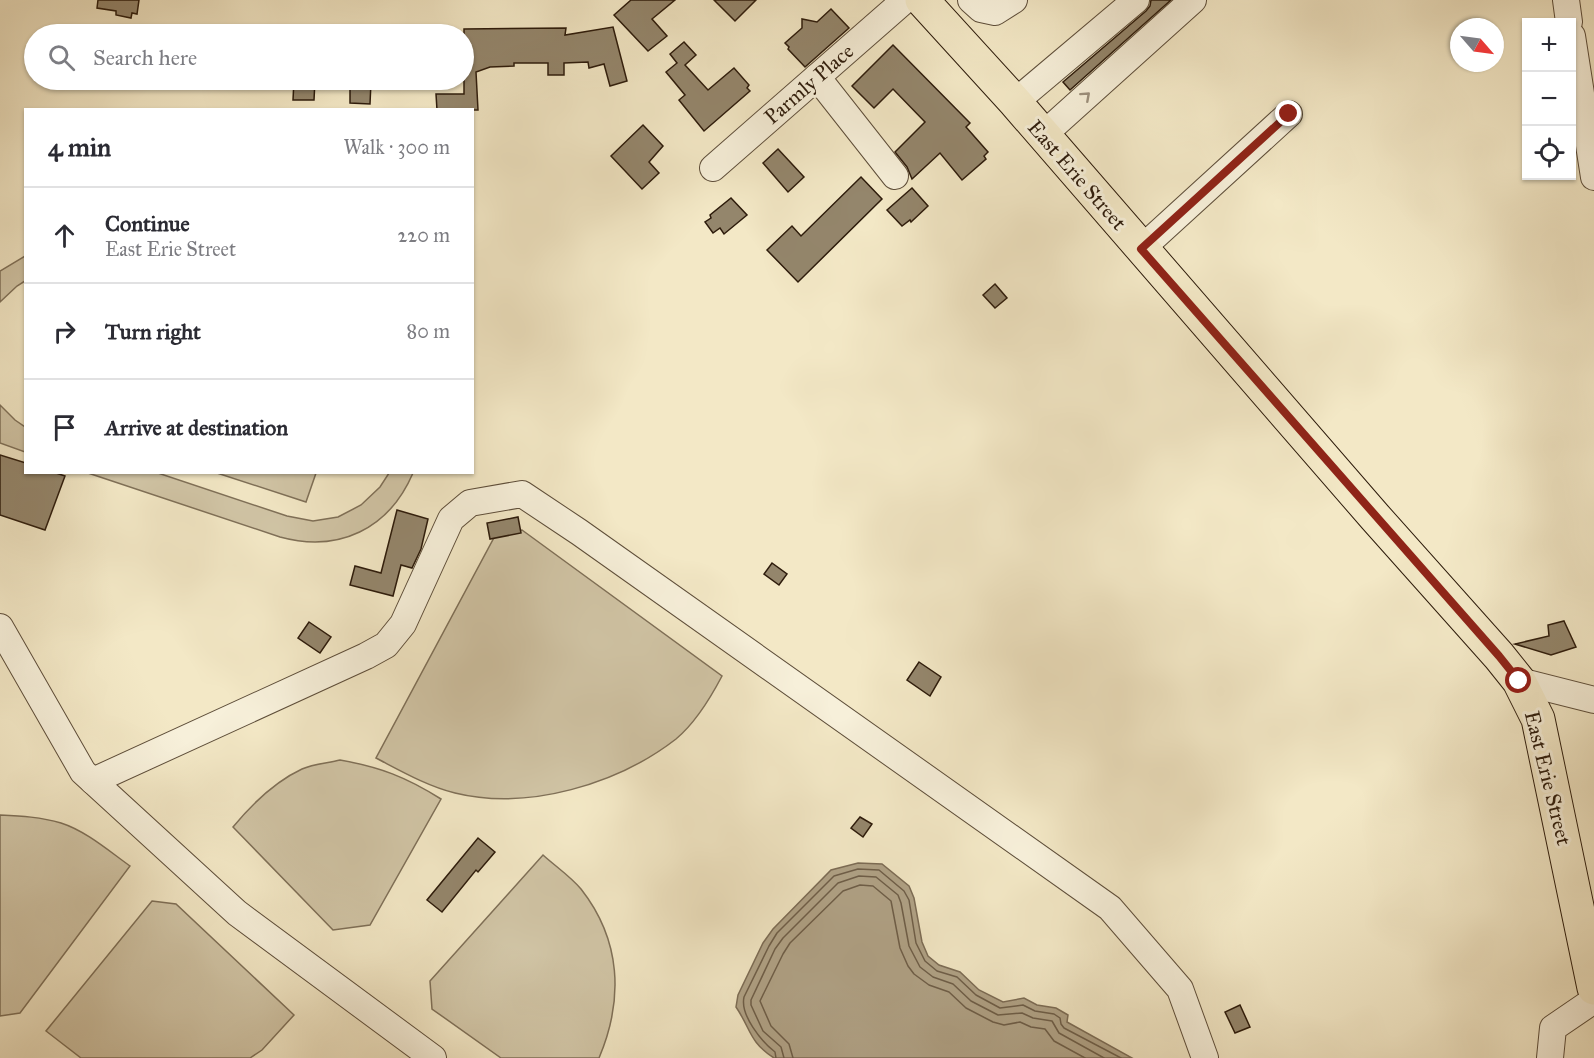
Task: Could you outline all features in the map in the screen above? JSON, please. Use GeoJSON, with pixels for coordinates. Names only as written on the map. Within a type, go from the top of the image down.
{"type":"FeatureCollection","features":[{"type":"Feature","properties":{"kind":"main road","name":"East Erie Street"},"geometry":{"type":"LineString","coordinates":[[927,3],[1519,681],[1538,719],[1594,988]]}},
{"type":"Feature","properties":{"kind":"street"},"geometry":{"type":"LineString","coordinates":[[971,0],[981,9],[996,12],[1014,0]]}},
{"type":"Feature","properties":{"kind":"street"},"geometry":{"type":"LineString","coordinates":[[1015,102],[1136,0]]}},
{"type":"Feature","properties":{"kind":"street"},"geometry":{"type":"LineString","coordinates":[[1043,135],[1193,0]]}},
{"type":"Feature","properties":{"kind":"street"},"geometry":{"type":"LineString","coordinates":[[1566,0],[1568,18]]}},
{"type":"Feature","properties":{"kind":"street","name":"Parmly Place"},"geometry":{"type":"LineString","coordinates":[[713,168],[817,77],[927,3]]}},
{"type":"Feature","properties":{"kind":"street"},"geometry":{"type":"LineString","coordinates":[[1576,62],[1594,177]]}},
{"type":"Feature","properties":{"kind":"street"},"geometry":{"type":"LineString","coordinates":[[817,77],[895,176]]}},
{"type":"Feature","properties":{"kind":"street"},"geometry":{"type":"LineString","coordinates":[[1141,249],[1289,114]]}},
{"type":"Feature","properties":{"kind":"street"},"geometry":{"type":"LineString","coordinates":[[93,781],[386,645],[403,624],[451,519],[470,503],[522,494],[589,538],[1110,908],[1180,989],[1205,1058]]}},
{"type":"Feature","properties":{"kind":"street"},"geometry":{"type":"LineString","coordinates":[[0,627],[83,772],[237,913],[433,1058]]}},
{"type":"Feature","properties":{"kind":"street"},"geometry":{"type":"LineString","coordinates":[[1519,681],[1594,700]]}},
{"type":"Feature","properties":{"kind":"street"},"geometry":{"type":"LineString","coordinates":[[1550,1058],[1553,1028],[1594,1000]]}},
{"type":"Feature","properties":{"kind":"shaded area"},"geometry":{"type":"Polygon","coordinates":[[[24,257],[24,282],[0,302],[0,271],[24,257]]]}},
{"type":"Feature","properties":{"kind":"shaded area"},"geometry":{"type":"Polygon","coordinates":[[[0,405],[24,426],[24,452],[0,443],[0,405]]]}},
{"type":"Feature","properties":{"kind":"shaded area"},"geometry":{"type":"Polygon","coordinates":[[[91,474],[161,474],[287,516],[313,521],[338,517],[361,505],[380,487],[388,474],[412,474],[390,509],[360,532],[342,539],[322,542],[280,537],[91,474]]]}},
{"type":"Feature","properties":{"kind":"shaded area"},"geometry":{"type":"Polygon","coordinates":[[[220,474],[315,474],[306,502],[220,474]]]}},
{"type":"Feature","properties":{"kind":"shaded area"},"geometry":{"type":"Polygon","coordinates":[[[522,530],[722,676],[702,710],[683,733],[653,755],[600,781],[542,796],[483,798],[455,793],[424,782],[376,758],[496,534],[522,530]]]}},
{"type":"Feature","properties":{"kind":"shaded area"},"geometry":{"type":"Polygon","coordinates":[[[340,760],[392,774],[441,799],[370,925],[333,930],[233,827],[256,802],[282,780],[306,767],[340,760]]]}},
{"type":"Feature","properties":{"kind":"shaded area"},"geometry":{"type":"Polygon","coordinates":[[[0,815],[38,818],[70,827],[97,842],[130,866],[20,1013],[0,1016],[0,815]]]}},
{"type":"Feature","properties":{"kind":"shaded area"},"geometry":{"type":"Polygon","coordinates":[[[543,855],[581,889],[594,908],[611,949],[615,992],[607,1036],[599,1058],[501,1058],[432,1009],[430,981],[543,855]]]}},
{"type":"Feature","properties":{"kind":"shaded area"},"geometry":{"type":"Polygon","coordinates":[[[152,901],[176,904],[294,1015],[262,1050],[250,1058],[81,1058],[46,1031],[152,901]]]}},
{"type":"Feature","properties":{"kind":"water"},"geometry":{"type":"Polygon","coordinates":[[[858,863],[882,864],[909,886],[914,898],[922,942],[928,956],[939,965],[960,972],[979,990],[1003,1002],[1024,998],[1037,1005],[1056,1008],[1068,1015],[1067,1022],[1132,1058],[774,1058],[751,1035],[736,1007],[738,995],[763,943],[773,929],[831,870],[858,863]]]}},
{"type":"Feature","properties":{"kind":"building"},"geometry":{"type":"Polygon","coordinates":[[[98,0],[139,0],[137,14],[132,13],[131,18],[116,15],[116,11],[97,8],[98,0]]]}},
{"type":"Feature","properties":{"kind":"building"},"geometry":{"type":"Polygon","coordinates":[[[631,0],[675,0],[652,19],[667,36],[648,51],[614,15],[631,0]]]}},
{"type":"Feature","properties":{"kind":"building"},"geometry":{"type":"Polygon","coordinates":[[[714,0],[756,0],[735,21],[714,0]]]}},
{"type":"Feature","properties":{"kind":"building"},"geometry":{"type":"Polygon","coordinates":[[[1151,0],[1171,0],[1070,90],[1063,82],[1146,11],[1151,0]]]}},
{"type":"Feature","properties":{"kind":"building"},"geometry":{"type":"Polygon","coordinates":[[[831,9],[849,28],[805,67],[785,43],[802,28],[802,19],[817,22],[831,9]]]}},
{"type":"Feature","properties":{"kind":"building"},"geometry":{"type":"Polygon","coordinates":[[[613,27],[627,81],[610,86],[604,64],[589,68],[588,62],[564,63],[564,75],[548,75],[548,63],[514,63],[514,66],[490,67],[476,72],[478,110],[474,108],[437,108],[436,94],[464,94],[464,90],[474,90],[474,29],[566,28],[565,35],[613,27]]]}},
{"type":"Feature","properties":{"kind":"building"},"geometry":{"type":"Polygon","coordinates":[[[684,42],[696,55],[685,65],[708,90],[734,68],[749,85],[747,88],[750,91],[704,131],[679,100],[685,95],[666,72],[677,63],[670,54],[684,42]]]}},
{"type":"Feature","properties":{"kind":"building"},"geometry":{"type":"Polygon","coordinates":[[[893,45],[970,123],[966,127],[988,152],[984,156],[986,159],[962,180],[940,153],[912,179],[907,167],[895,152],[925,122],[893,89],[874,108],[852,86],[893,45]]]}},
{"type":"Feature","properties":{"kind":"building"},"geometry":{"type":"Polygon","coordinates":[[[294,90],[314,90],[314,100],[293,100],[294,90]]]}},
{"type":"Feature","properties":{"kind":"building"},"geometry":{"type":"Polygon","coordinates":[[[350,90],[371,90],[370,104],[350,103],[350,90]]]}},
{"type":"Feature","properties":{"kind":"building"},"geometry":{"type":"Polygon","coordinates":[[[643,125],[663,146],[649,162],[659,173],[642,189],[611,156],[643,125]]]}},
{"type":"Feature","properties":{"kind":"building"},"geometry":{"type":"Polygon","coordinates":[[[778,149],[804,177],[788,192],[763,163],[778,149]]]}},
{"type":"Feature","properties":{"kind":"building"},"geometry":{"type":"Polygon","coordinates":[[[861,177],[882,199],[798,282],[767,250],[792,226],[801,236],[861,177]]]}},
{"type":"Feature","properties":{"kind":"building"},"geometry":{"type":"Polygon","coordinates":[[[912,188],[928,206],[911,222],[910,220],[902,226],[887,210],[912,188]]]}},
{"type":"Feature","properties":{"kind":"building"},"geometry":{"type":"Polygon","coordinates":[[[731,198],[747,215],[724,234],[720,228],[713,233],[705,222],[731,198]]]}},
{"type":"Feature","properties":{"kind":"building"},"geometry":{"type":"Polygon","coordinates":[[[995,284],[1007,298],[995,308],[983,295],[995,284]]]}},
{"type":"Feature","properties":{"kind":"building"},"geometry":{"type":"Polygon","coordinates":[[[0,455],[24,462],[24,474],[65,476],[45,530],[0,515],[0,455]]]}},
{"type":"Feature","properties":{"kind":"building"},"geometry":{"type":"Polygon","coordinates":[[[397,510],[428,519],[421,549],[412,568],[401,565],[393,596],[350,585],[355,566],[381,573],[397,510]]]}},
{"type":"Feature","properties":{"kind":"building"},"geometry":{"type":"Polygon","coordinates":[[[518,517],[521,533],[490,539],[487,523],[518,517]]]}},
{"type":"Feature","properties":{"kind":"building"},"geometry":{"type":"Polygon","coordinates":[[[772,563],[787,574],[779,585],[764,574],[772,563]]]}},
{"type":"Feature","properties":{"kind":"building"},"geometry":{"type":"Polygon","coordinates":[[[1564,621],[1576,647],[1551,655],[1515,644],[1549,636],[1548,625],[1564,621]]]}},
{"type":"Feature","properties":{"kind":"building"},"geometry":{"type":"Polygon","coordinates":[[[309,622],[331,637],[320,653],[298,638],[309,622]]]}},
{"type":"Feature","properties":{"kind":"building"},"geometry":{"type":"Polygon","coordinates":[[[919,662],[941,677],[930,696],[907,680],[919,662]]]}},
{"type":"Feature","properties":{"kind":"building"},"geometry":{"type":"Polygon","coordinates":[[[860,817],[872,824],[863,837],[851,828],[860,817]]]}},
{"type":"Feature","properties":{"kind":"building"},"geometry":{"type":"Polygon","coordinates":[[[478,838],[495,852],[478,872],[476,870],[442,912],[427,900],[478,838]]]}},
{"type":"Feature","properties":{"kind":"building"},"geometry":{"type":"Polygon","coordinates":[[[1240,1005],[1250,1027],[1235,1033],[1225,1012],[1240,1005]]]}},
{"type":"Feature","properties":{"kind":"route"},"geometry":{"type":"LineString","coordinates":[[1289,114],[1141,249],[1519,681]]}}]}
